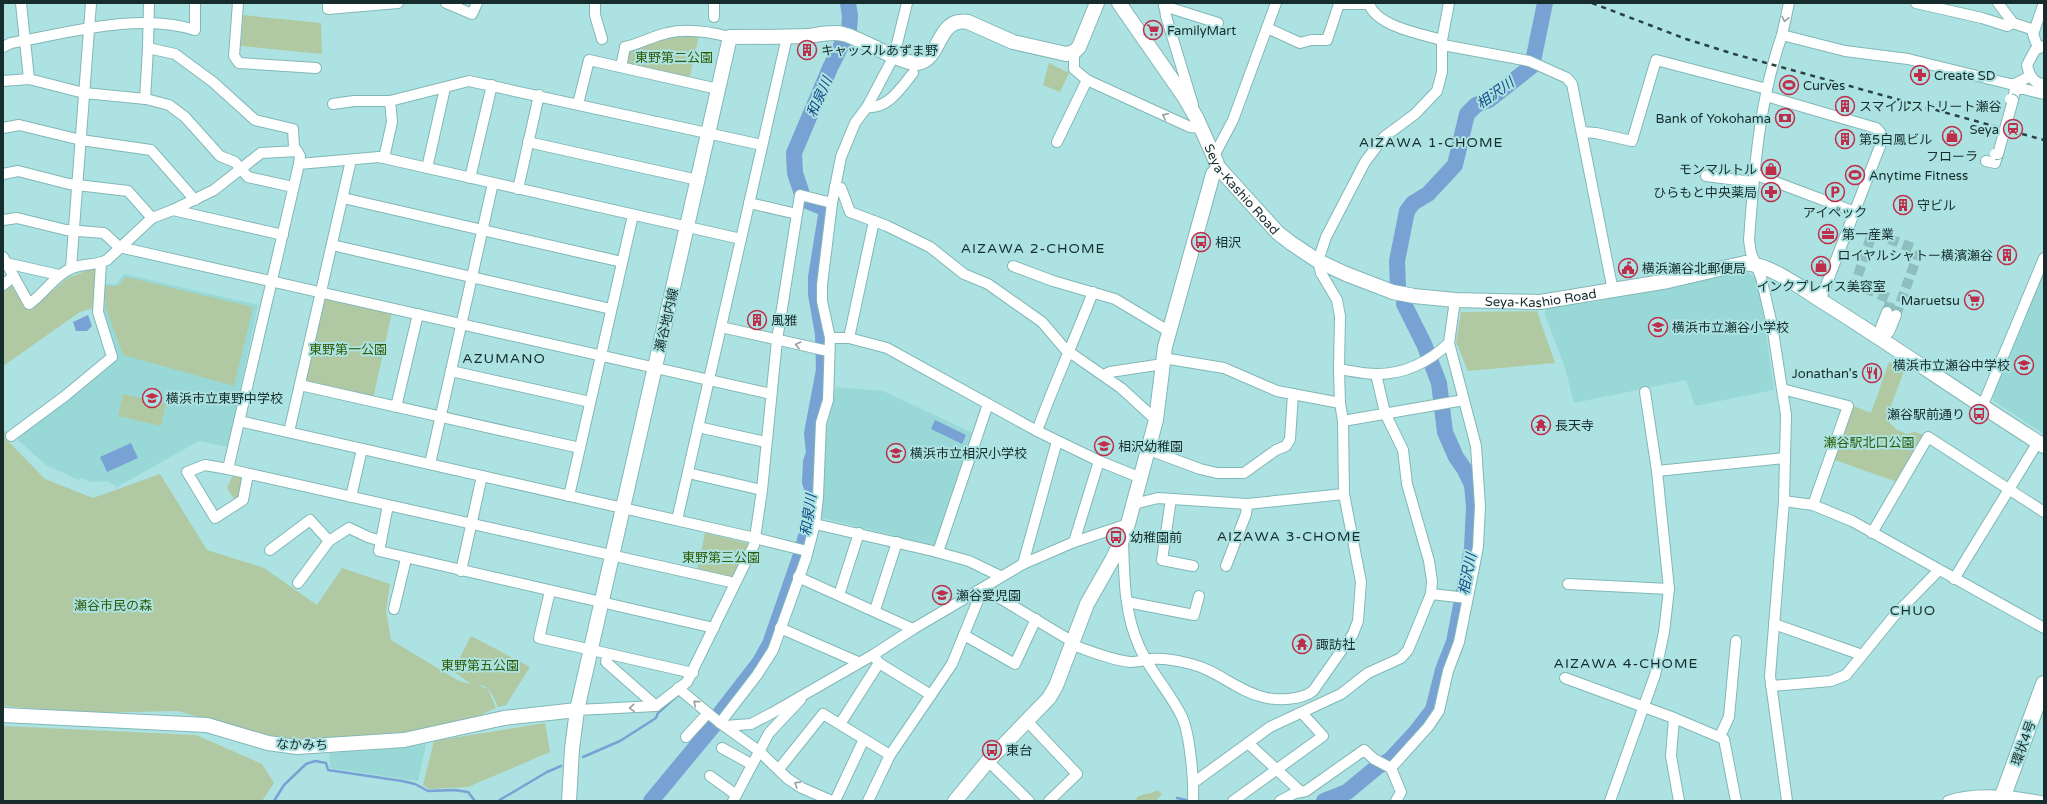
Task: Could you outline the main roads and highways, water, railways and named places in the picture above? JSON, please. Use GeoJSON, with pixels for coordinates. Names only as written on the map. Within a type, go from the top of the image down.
{"type":"FeatureCollection","features":[{"type":"Feature","properties":{"kind":"main road","name":"環状4号"},"geometry":{"type":"LineString","coordinates":[[2002,798],[2044,684]]}},
{"type":"Feature","properties":{"kind":"waterway","name":"和泉川"},"geometry":{"type":"LineString","coordinates":[[801,191],[795,173],[794,153],[830,68],[849,30],[850,16],[848,3]]}},
{"type":"Feature","properties":{"kind":"waterway","name":"相沢川"},"geometry":{"type":"LineString","coordinates":[[1398,286],[1397,261],[1407,211],[1413,203],[1428,194],[1455,165],[1467,114],[1476,105],[1489,100],[1532,66],[1545,3]]}},
{"type":"Feature","properties":{"kind":"waterway","name":"和泉川"},"geometry":{"type":"LineString","coordinates":[[651,801],[714,725],[719,715],[760,662],[770,644],[801,555],[809,524],[813,491],[810,482],[811,462],[814,453],[812,433],[824,370],[823,334],[816,294],[816,277],[827,209],[805,200]]}},
{"type":"Feature","properties":{"kind":"waterway","name":"相沢川"},"geometry":{"type":"LineString","coordinates":[[1324,801],[1347,792],[1377,767],[1390,760],[1416,732],[1433,710],[1443,670],[1454,642],[1472,548],[1474,506],[1472,485],[1465,470],[1456,457],[1445,432],[1439,383],[1424,344],[1404,304]]}},
{"type":"Feature","properties":{"kind":"waterway"},"geometry":{"type":"LineString","coordinates":[[583,757],[620,741],[656,718],[658,713],[679,694]]}},
{"type":"Feature","properties":{"kind":"waterway"},"geometry":{"type":"LineString","coordinates":[[274,801],[284,785],[306,764],[315,761],[326,763],[328,770],[402,781],[415,784],[428,791],[454,790],[468,792],[475,801]]}},
{"type":"Feature","properties":{"kind":"waterway"},"geometry":{"type":"LineString","coordinates":[[498,801],[547,772],[561,766]]}},
{"type":"Feature","properties":{"kind":"waterway"},"geometry":{"type":"LineString","coordinates":[[1177,798],[1190,801]]}},
{"type":"Feature","properties":{"kind":"tunnel"},"geometry":{"type":"LineString","coordinates":[[1887,312],[1890,302],[1888,298],[1855,284],[1871,237],[1877,234],[1915,249],[1918,254],[1896,315]]}},
{"type":"Feature","properties":{"kind":"railway"},"geometry":{"type":"LineString","coordinates":[[1592,3],[1686,39],[1734,54],[2044,140]]}},
{"type":"Feature","properties":{"kind":"place","name":"FamilyMart"},"geometry":{"type":"Point","coordinates":[1153,30]}},
{"type":"Feature","properties":{"kind":"place","name":"キャッスルあずま野"},"geometry":{"type":"Point","coordinates":[807,50]}},
{"type":"Feature","properties":{"kind":"place","name":"Create SD"},"geometry":{"type":"Point","coordinates":[1920,75]}},
{"type":"Feature","properties":{"kind":"place","name":"Curves"},"geometry":{"type":"Point","coordinates":[1789,85]}},
{"type":"Feature","properties":{"kind":"place","name":"スマイルストリート瀬谷"},"geometry":{"type":"Point","coordinates":[1845,106]}},
{"type":"Feature","properties":{"kind":"place","name":"Bank of Yokohama"},"geometry":{"type":"Point","coordinates":[1785,118]}},
{"type":"Feature","properties":{"kind":"place","name":"Seya"},"geometry":{"type":"Point","coordinates":[2013,129]}},
{"type":"Feature","properties":{"kind":"place","name":"フローラ"},"geometry":{"type":"Point","coordinates":[1952,136]}},
{"type":"Feature","properties":{"kind":"place","name":"第5白鳳ビル"},"geometry":{"type":"Point","coordinates":[1845,139]}},
{"type":"Feature","properties":{"kind":"place","name":"モンマルトル"},"geometry":{"type":"Point","coordinates":[1771,169]}},
{"type":"Feature","properties":{"kind":"place","name":"Anytime Fitness"},"geometry":{"type":"Point","coordinates":[1855,175]}},
{"type":"Feature","properties":{"kind":"place","name":"ひらもと中央薬局"},"geometry":{"type":"Point","coordinates":[1771,192]}},
{"type":"Feature","properties":{"kind":"place","name":"アイペック"},"geometry":{"type":"Point","coordinates":[1835,192]}},
{"type":"Feature","properties":{"kind":"place","name":"守ビル"},"geometry":{"type":"Point","coordinates":[1903,205]}},
{"type":"Feature","properties":{"kind":"place","name":"第一産業"},"geometry":{"type":"Point","coordinates":[1828,234]}},
{"type":"Feature","properties":{"kind":"place","name":"相沢"},"geometry":{"type":"Point","coordinates":[1201,242]}},
{"type":"Feature","properties":{"kind":"place","name":"ロイヤルシャトー横濱瀬谷"},"geometry":{"type":"Point","coordinates":[2007,255]}},
{"type":"Feature","properties":{"kind":"place","name":"インクプレイス美容室"},"geometry":{"type":"Point","coordinates":[1821,266]}},
{"type":"Feature","properties":{"kind":"place","name":"横浜瀬谷北郵便局"},"geometry":{"type":"Point","coordinates":[1628,268]}},
{"type":"Feature","properties":{"kind":"place","name":"Maruetsu"},"geometry":{"type":"Point","coordinates":[1974,300]}},
{"type":"Feature","properties":{"kind":"place","name":"風雅"},"geometry":{"type":"Point","coordinates":[757,320]}},
{"type":"Feature","properties":{"kind":"place","name":"横浜市立瀬谷小学校"},"geometry":{"type":"Point","coordinates":[1658,327]}},
{"type":"Feature","properties":{"kind":"place","name":"横浜市立瀬谷中学校"},"geometry":{"type":"Point","coordinates":[2024,365]}},
{"type":"Feature","properties":{"kind":"place","name":"Jonathan's"},"geometry":{"type":"Point","coordinates":[1872,373]}},
{"type":"Feature","properties":{"kind":"place","name":"横浜市立東野中学校"},"geometry":{"type":"Point","coordinates":[152,398]}},
{"type":"Feature","properties":{"kind":"place","name":"瀬谷駅前通り"},"geometry":{"type":"Point","coordinates":[1979,414]}},
{"type":"Feature","properties":{"kind":"place","name":"長天寺"},"geometry":{"type":"Point","coordinates":[1541,425]}},
{"type":"Feature","properties":{"kind":"place","name":"相沢幼稚園"},"geometry":{"type":"Point","coordinates":[1104,446]}},
{"type":"Feature","properties":{"kind":"place","name":"横浜市立相沢小学校"},"geometry":{"type":"Point","coordinates":[896,453]}},
{"type":"Feature","properties":{"kind":"place","name":"幼稚園前"},"geometry":{"type":"Point","coordinates":[1116,537]}},
{"type":"Feature","properties":{"kind":"place","name":"瀬谷愛児園"},"geometry":{"type":"Point","coordinates":[942,595]}},
{"type":"Feature","properties":{"kind":"place","name":"諏訪社"},"geometry":{"type":"Point","coordinates":[1302,644]}},
{"type":"Feature","properties":{"kind":"place","name":"東台"},"geometry":{"type":"Point","coordinates":[992,750]}},
{"type":"Feature","properties":{"kind":"district","name":"AIZAWA 1-CHOME"},"geometry":{"type":"Point","coordinates":[1431,142]}},
{"type":"Feature","properties":{"kind":"district","name":"AIZAWA 2-CHOME"},"geometry":{"type":"Point","coordinates":[1033,248]}},
{"type":"Feature","properties":{"kind":"district","name":"AZUMANO"},"geometry":{"type":"Point","coordinates":[504,358]}},
{"type":"Feature","properties":{"kind":"district","name":"AIZAWA 3-CHOME"},"geometry":{"type":"Point","coordinates":[1289,536]}},
{"type":"Feature","properties":{"kind":"district","name":"CHUO"},"geometry":{"type":"Point","coordinates":[1913,610]}},
{"type":"Feature","properties":{"kind":"district","name":"AIZAWA 4-CHOME"},"geometry":{"type":"Point","coordinates":[1626,663]}},
{"type":"Feature","properties":{"kind":"park label","name":"東野第二公園"},"geometry":{"type":"Point","coordinates":[674,57]}},
{"type":"Feature","properties":{"kind":"park label","name":"東野第一公園"},"geometry":{"type":"Point","coordinates":[348,349]}},
{"type":"Feature","properties":{"kind":"park label","name":"瀬谷駅北口公園"},"geometry":{"type":"Point","coordinates":[1869,442]}},
{"type":"Feature","properties":{"kind":"park label","name":"東野第三公園"},"geometry":{"type":"Point","coordinates":[721,557]}},
{"type":"Feature","properties":{"kind":"park label","name":"瀬谷市民の森"},"geometry":{"type":"Point","coordinates":[113,605]}},
{"type":"Feature","properties":{"kind":"park label","name":"東野第五公園"},"geometry":{"type":"Point","coordinates":[480,665]}}]}
